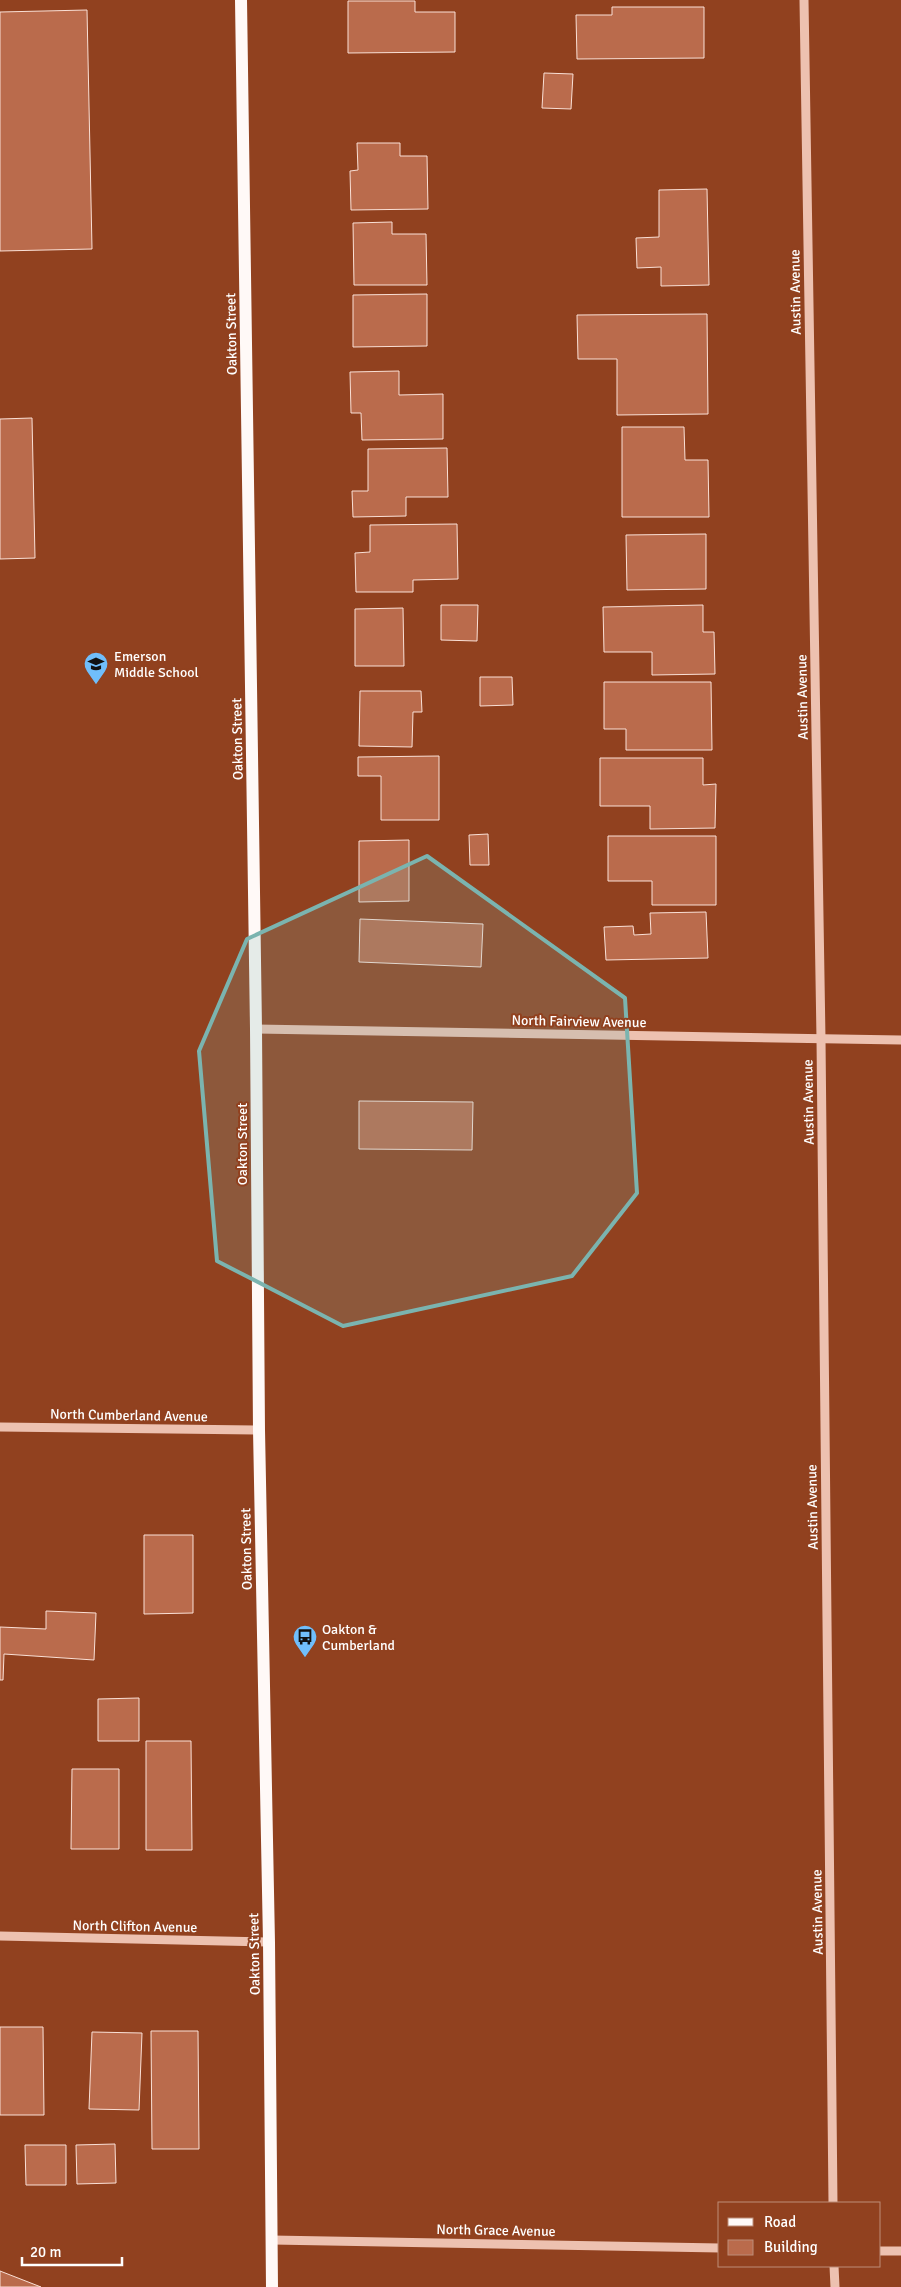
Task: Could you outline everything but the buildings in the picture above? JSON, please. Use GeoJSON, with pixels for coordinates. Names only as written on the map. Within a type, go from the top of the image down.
{"type":"FeatureCollection","features":[{"type":"Feature","properties":{"kind":"main road","name":"Oakton Street"},"geometry":{"type":"LineString","coordinates":[[241,0],[256,1030],[258,1430],[268,1942],[272,2287]]}},
{"type":"Feature","properties":{"kind":"street","name":"Austin Avenue"},"geometry":{"type":"LineString","coordinates":[[804,0],[821,1039],[833,2202]]}},
{"type":"Feature","properties":{"kind":"street","name":"North Fairview Avenue"},"geometry":{"type":"LineString","coordinates":[[256,1030],[901,1040]]}},
{"type":"Feature","properties":{"kind":"street","name":"North Cumberland Avenue"},"geometry":{"type":"LineString","coordinates":[[0,1427],[258,1430]]}},
{"type":"Feature","properties":{"kind":"street","name":"North Clifton Avenue"},"geometry":{"type":"LineString","coordinates":[[0,1936],[268,1942]]}},
{"type":"Feature","properties":{"kind":"street","name":"North Grace Avenue"},"geometry":{"type":"LineString","coordinates":[[272,2240],[718,2248]]}},
{"type":"Feature","properties":{"kind":"street"},"geometry":{"type":"LineString","coordinates":[[881,2251],[901,2251]]}},
{"type":"Feature","properties":{"kind":"street"},"geometry":{"type":"LineString","coordinates":[[834,2267],[834,2287]]}},
{"type":"Feature","properties":{"kind":"highlighted area"},"geometry":{"type":"Polygon","coordinates":[[[427,856],[625,998],[637,1193],[572,1276],[343,1326],[217,1261],[199,1051],[247,939],[427,856]]]}},
{"type":"Feature","properties":{"kind":"place","name":"Emerson Middle School"},"geometry":{"type":"Point","coordinates":[96,685]}},
{"type":"Feature","properties":{"kind":"place","name":"Oakton & Cumberland"},"geometry":{"type":"Point","coordinates":[305,1658]}}]}
